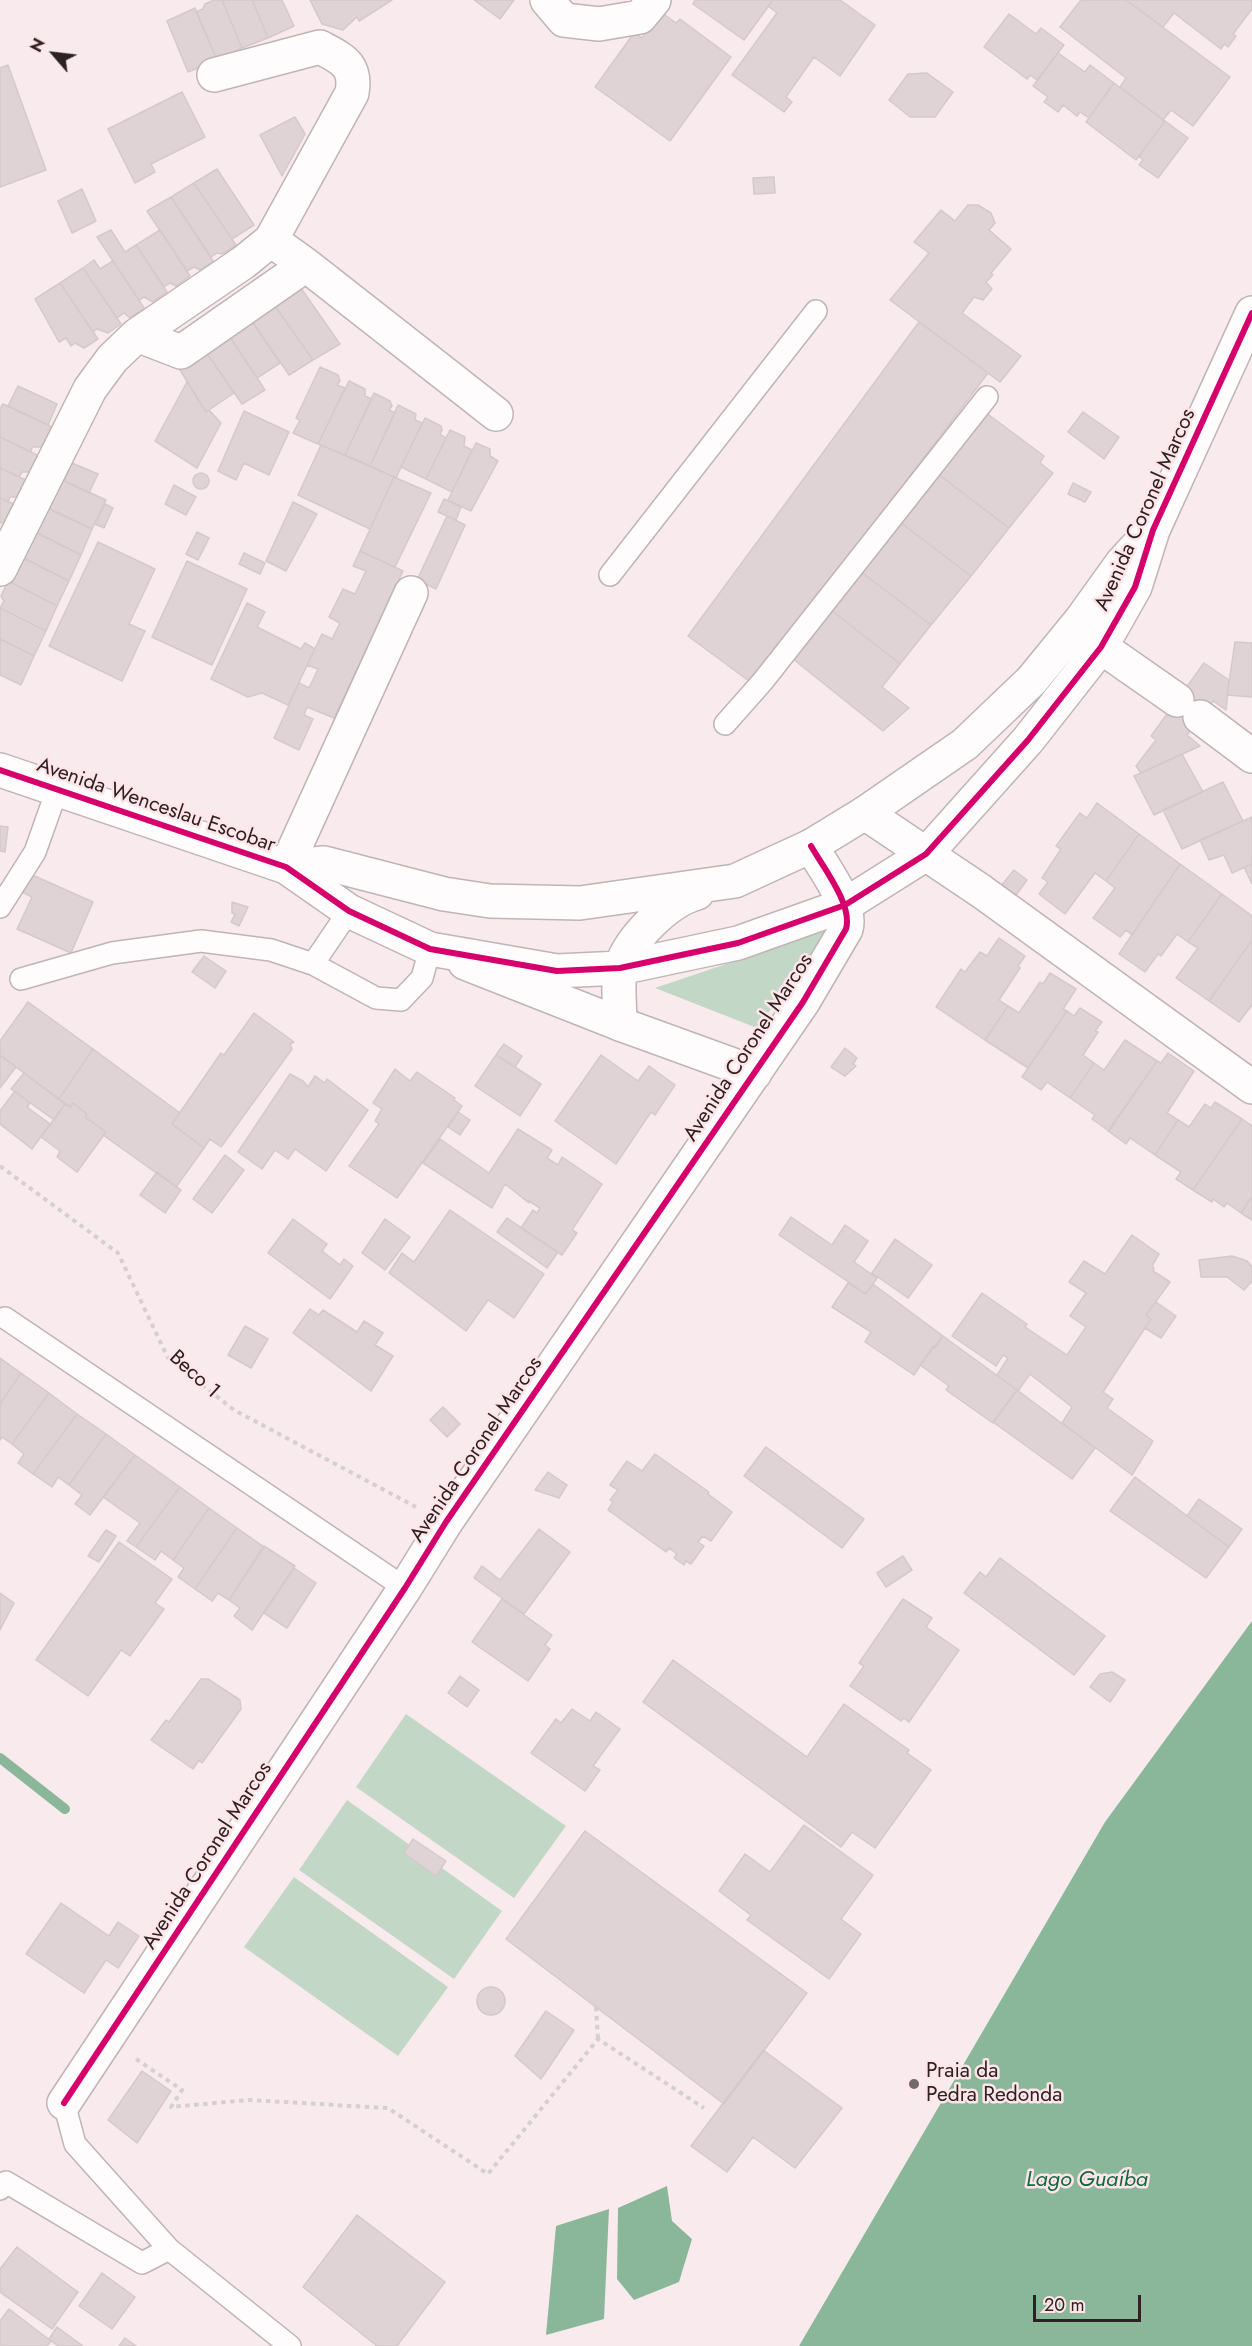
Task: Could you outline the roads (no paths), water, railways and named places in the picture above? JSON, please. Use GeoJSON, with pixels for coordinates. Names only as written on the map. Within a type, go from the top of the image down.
{"type":"FeatureCollection","features":[{"type":"Feature","properties":{"kind":"street"},"geometry":{"type":"LineString","coordinates":[[547,0],[564,20],[599,24],[640,17],[654,0]]}},
{"type":"Feature","properties":{"kind":"street"},"geometry":{"type":"LineString","coordinates":[[0,569],[90,389],[112,358],[137,335],[244,262],[271,240],[352,93],[354,81],[345,60],[320,47],[214,75]]}},
{"type":"Feature","properties":{"kind":"street"},"geometry":{"type":"LineString","coordinates":[[271,240],[496,414]]}},
{"type":"Feature","properties":{"kind":"street"},"geometry":{"type":"LineString","coordinates":[[137,335],[181,352],[306,265]]}},
{"type":"Feature","properties":{"kind":"street","name":"Avenida Coronel Marcos"},"geometry":{"type":"LineString","coordinates":[[64,2103],[405,1588],[446,1522],[803,1002],[846,929],[849,920],[845,905],[926,854],[1028,740],[1101,646],[1135,587],[1153,530],[1252,313]]}},
{"type":"Feature","properties":{"kind":"street","name":"Avenida Coronel Marcos"},"geometry":{"type":"LineString","coordinates":[[286,867],[324,863],[444,894],[490,901],[580,903],[735,881],[811,846],[865,813],[965,744],[1032,680],[1081,620],[1122,563],[1153,530]]}},
{"type":"Feature","properties":{"kind":"street"},"geometry":{"type":"LineString","coordinates":[[286,867],[411,593]]}},
{"type":"Feature","properties":{"kind":"street"},"geometry":{"type":"LineString","coordinates":[[1101,646],[1252,756]]}},
{"type":"Feature","properties":{"kind":"street","name":"Avenida Wenceslau Escobar"},"geometry":{"type":"LineString","coordinates":[[0,770],[286,867],[350,911],[430,949],[620,1024],[755,1073]]}},
{"type":"Feature","properties":{"kind":"street"},"geometry":{"type":"LineString","coordinates":[[865,813],[981,891],[1252,1087]]}},
{"type":"Feature","properties":{"kind":"street"},"geometry":{"type":"LineString","coordinates":[[811,846],[845,905]]}},
{"type":"Feature","properties":{"kind":"street"},"geometry":{"type":"LineString","coordinates":[[620,1024],[620,968],[635,941],[655,918],[687,896],[735,881]]}},
{"type":"Feature","properties":{"kind":"street","name":"Avenida Wenceslau Escobar"},"geometry":{"type":"LineString","coordinates":[[430,949],[556,971],[620,968],[738,943],[845,905]]}},
{"type":"Feature","properties":{"kind":"lane"},"geometry":{"type":"LineString","coordinates":[[610,575],[816,311]]}},
{"type":"Feature","properties":{"kind":"lane"},"geometry":{"type":"LineString","coordinates":[[725,724],[763,681],[987,397]]}},
{"type":"Feature","properties":{"kind":"lane"},"geometry":{"type":"LineString","coordinates":[[0,907],[35,852],[57,790]]}},
{"type":"Feature","properties":{"kind":"lane"},"geometry":{"type":"LineString","coordinates":[[313,964],[350,911]]}},
{"type":"Feature","properties":{"kind":"lane"},"geometry":{"type":"LineString","coordinates":[[21,979],[112,953],[201,941],[271,950],[313,964],[376,998],[402,1000],[422,978],[430,949]]}},
{"type":"Feature","properties":{"kind":"lane"},"geometry":{"type":"LineString","coordinates":[[5,1318],[405,1588]]}},
{"type":"Feature","properties":{"kind":"lane"},"geometry":{"type":"LineString","coordinates":[[64,2103],[75,2144],[169,2250],[290,2346]]}},
{"type":"Feature","properties":{"kind":"lane"},"geometry":{"type":"LineString","coordinates":[[0,2189],[6,2181],[142,2263],[169,2250]]}},
{"type":"Feature","properties":{"kind":"water","name":"Lago Guaíba"},"geometry":{"type":"Polygon","coordinates":[[[1252,1621],[1252,2346],[799,2346],[1105,1822],[1252,1621]]]}},
{"type":"Feature","properties":{"kind":"water"},"geometry":{"type":"Polygon","coordinates":[[[667,2186],[672,2221],[692,2239],[679,2282],[634,2300],[617,2279],[618,2208],[667,2186]]]}},
{"type":"Feature","properties":{"kind":"water"},"geometry":{"type":"Polygon","coordinates":[[[609,2209],[604,2319],[546,2335],[556,2226],[609,2209]]]}},
{"type":"Feature","properties":{"kind":"waterway"},"geometry":{"type":"LineString","coordinates":[[0,1758],[65,1809]]}},
{"type":"Feature","properties":{"kind":"place","name":"Praia da Pedra Redonda"},"geometry":{"type":"Point","coordinates":[914,2084]}}]}
